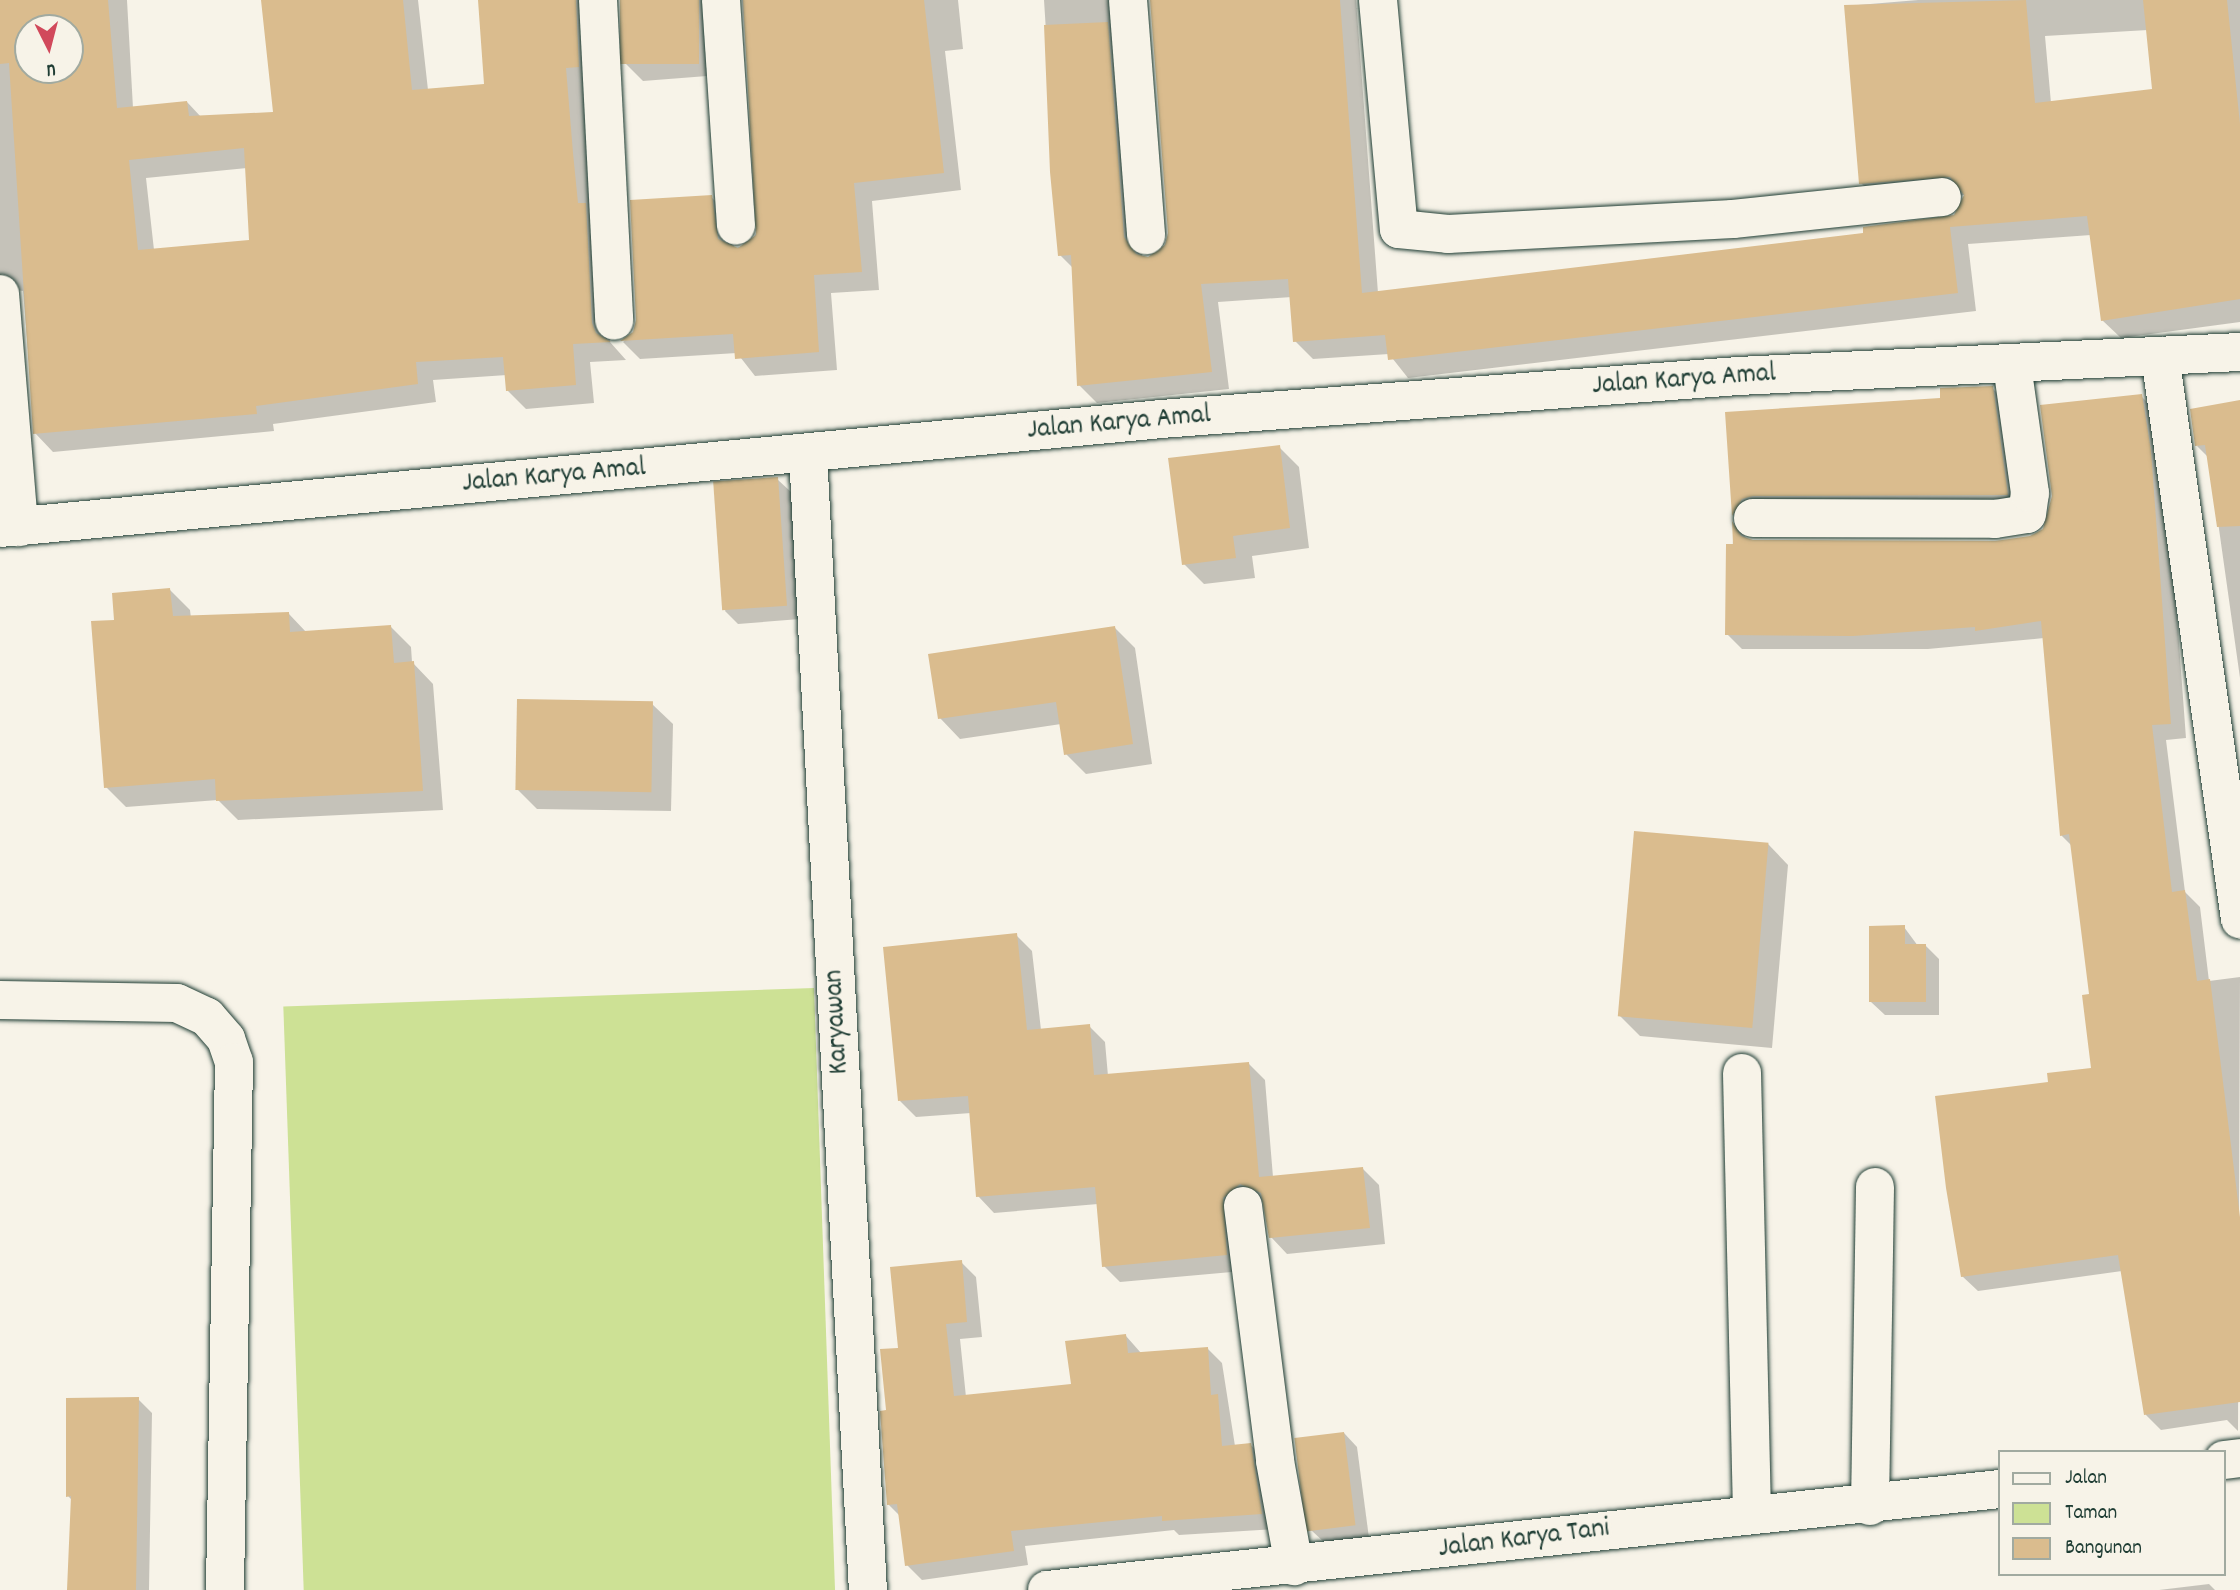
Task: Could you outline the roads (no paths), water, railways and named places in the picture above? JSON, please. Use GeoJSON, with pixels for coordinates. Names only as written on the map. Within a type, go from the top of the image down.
{"type":"FeatureCollection","features":[{"type":"Feature","properties":{"kind":"street"},"geometry":{"type":"LineString","coordinates":[[597,0],[614,321]]}},
{"type":"Feature","properties":{"kind":"street"},"geometry":{"type":"LineString","coordinates":[[721,0],[736,226]]}},
{"type":"Feature","properties":{"kind":"street"},"geometry":{"type":"LineString","coordinates":[[1128,0],[1146,235]]}},
{"type":"Feature","properties":{"kind":"street"},"geometry":{"type":"LineString","coordinates":[[1378,0],[1399,229],[1448,234],[1733,219],[1942,197]]}},
{"type":"Feature","properties":{"kind":"street"},"geometry":{"type":"LineString","coordinates":[[0,294],[9,528]]}},
{"type":"Feature","properties":{"kind":"street","name":"Jalan Karya Amal"},"geometry":{"type":"LineString","coordinates":[[9,528],[1161,419],[1738,376],[2240,352]]}},
{"type":"Feature","properties":{"kind":"street"},"geometry":{"type":"LineString","coordinates":[[2161,356],[2240,919]]}},
{"type":"Feature","properties":{"kind":"street"},"geometry":{"type":"LineString","coordinates":[[1754,518],[1995,519],[2027,514],[2030,493],[2012,365]]}},
{"type":"Feature","properties":{"kind":"street","name":"Karyawan"},"geometry":{"type":"LineString","coordinates":[[808,454],[868,1590]]}},
{"type":"Feature","properties":{"kind":"street"},"geometry":{"type":"LineString","coordinates":[[0,1000],[177,1003],[207,1017],[226,1039],[234,1062],[225,1590]]}},
{"type":"Feature","properties":{"kind":"street"},"geometry":{"type":"LineString","coordinates":[[1742,1073],[1752,1513]]}},
{"type":"Feature","properties":{"kind":"street"},"geometry":{"type":"LineString","coordinates":[[1870,1506],[1875,1187]]}},
{"type":"Feature","properties":{"kind":"street"},"geometry":{"type":"LineString","coordinates":[[1243,1206],[1275,1461],[1294,1566]]}},
{"type":"Feature","properties":{"kind":"street","name":"Jalan Karya Tani"},"geometry":{"type":"LineString","coordinates":[[1047,1590],[1294,1566],[1752,1513],[1870,1506],[1998,1489]]}}]}
